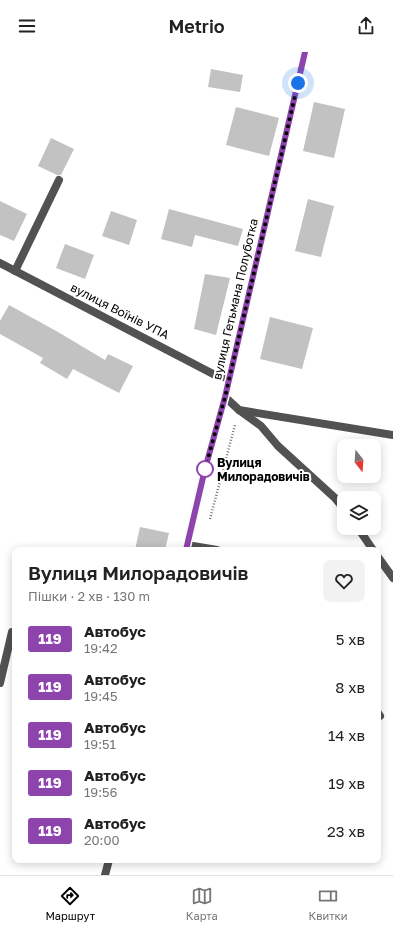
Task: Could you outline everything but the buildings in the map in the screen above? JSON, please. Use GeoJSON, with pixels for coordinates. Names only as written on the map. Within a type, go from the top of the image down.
{"type":"FeatureCollection","features":[{"type":"Feature","properties":{"kind":"street","name":"вулиця Гетьмана Полуботка"},"geometry":{"type":"LineString","coordinates":[[186,547],[205,469],[225,397],[305,52]]}},
{"type":"Feature","properties":{"kind":"street"},"geometry":{"type":"LineString","coordinates":[[15,271],[59,180]]}},
{"type":"Feature","properties":{"kind":"street","name":"вулиця Воїнів УПА"},"geometry":{"type":"LineString","coordinates":[[0,263],[217,376],[229,378]]}},
{"type":"Feature","properties":{"kind":"street"},"geometry":{"type":"LineString","coordinates":[[225,397],[261,426],[278,446],[337,500]]}},
{"type":"Feature","properties":{"kind":"street"},"geometry":{"type":"LineString","coordinates":[[240,410],[393,435]]}},
{"type":"Feature","properties":{"kind":"street"},"geometry":{"type":"LineString","coordinates":[[363,535],[371,547]]}},
{"type":"Feature","properties":{"kind":"street"},"geometry":{"type":"LineString","coordinates":[[381,561],[393,578]]}},
{"type":"Feature","properties":{"kind":"street"},"geometry":{"type":"LineString","coordinates":[[0,683],[12,632]]}},
{"type":"Feature","properties":{"kind":"street"},"geometry":{"type":"LineString","coordinates":[[105,875],[108,863]]}},
{"type":"Feature","properties":{"kind":"path"},"geometry":{"type":"LineString","coordinates":[[202,547],[240,410]]}},
{"type":"Feature","properties":{"kind":"bus line","name":"119"},"geometry":{"type":"LineString","coordinates":[[187,547],[205,469],[225,397],[305,52]]}},
{"type":"Feature","properties":{"kind":"place","name":"Вулиця Милорадовичів"},"geometry":{"type":"Point","coordinates":[205,469]}},
{"type":"Feature","properties":{"kind":"route"},"geometry":{"type":"LineString","coordinates":[[205,469],[225,397],[298,83]]}}]}
